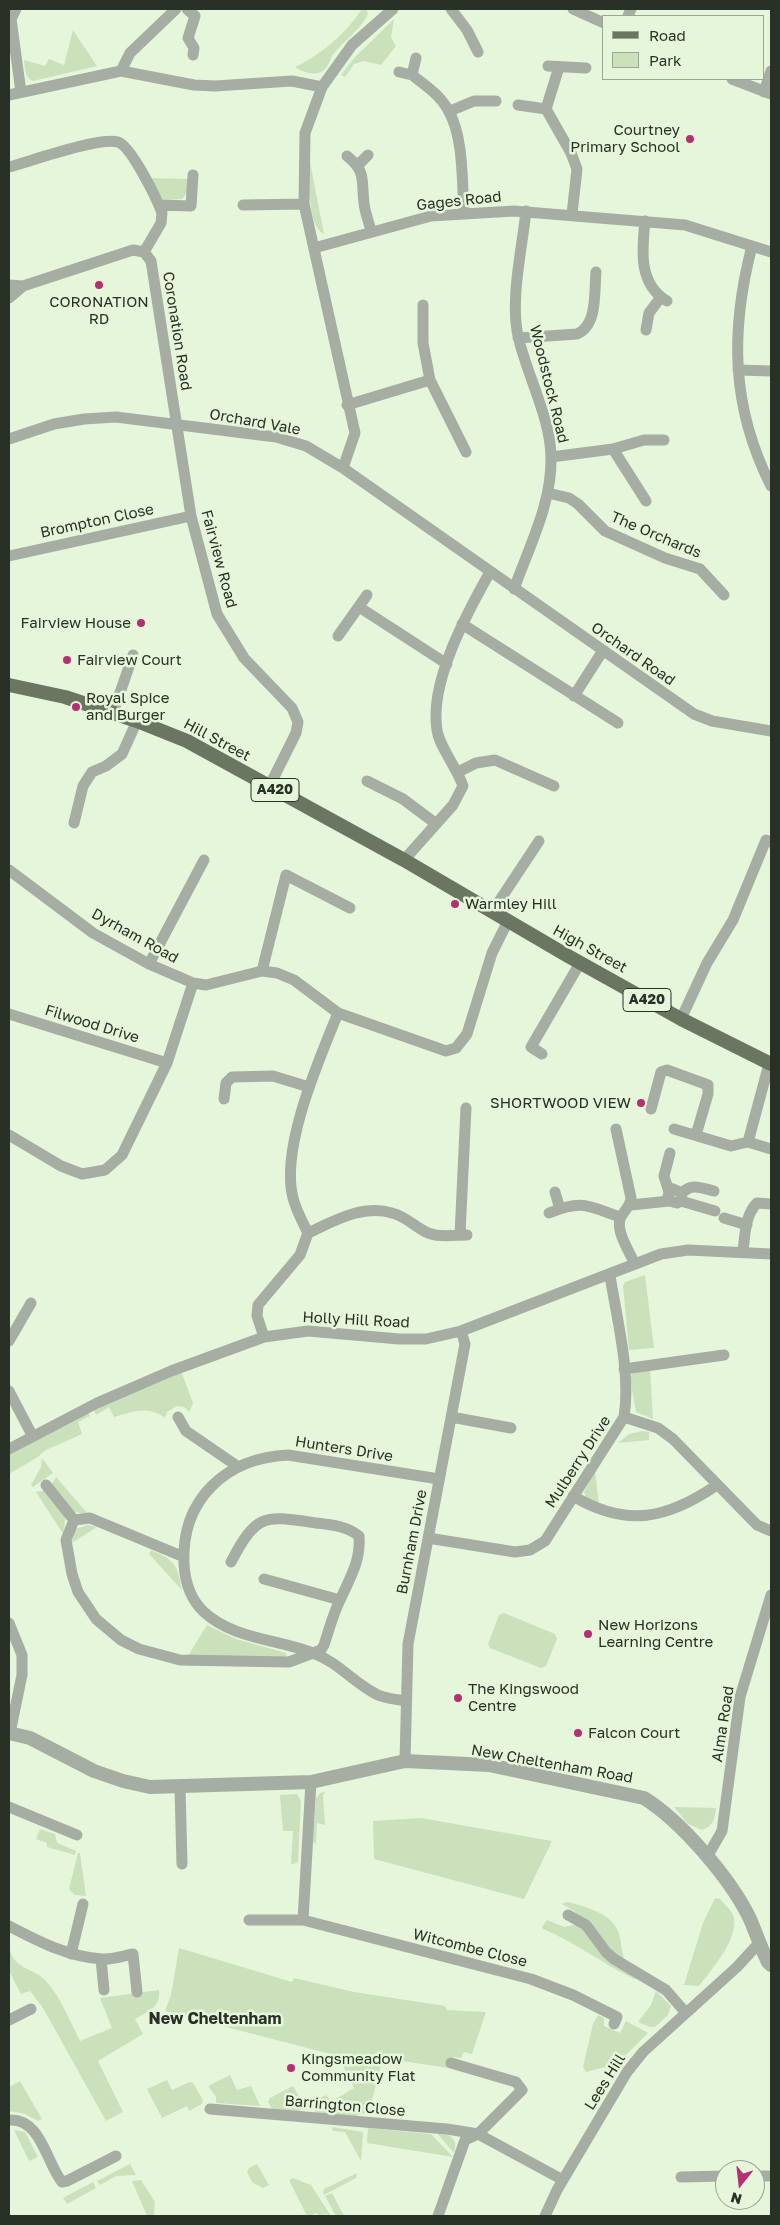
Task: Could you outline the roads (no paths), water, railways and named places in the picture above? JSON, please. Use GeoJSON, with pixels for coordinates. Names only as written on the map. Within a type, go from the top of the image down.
{"type":"FeatureCollection","features":[{"type":"Feature","properties":{"kind":"main road","name":"Hill Street"},"geometry":{"type":"LineString","coordinates":[[9,685],[65,697],[137,721],[187,741],[269,788],[404,860],[526,932]]}},
{"type":"Feature","properties":{"kind":"main road","name":"High Street"},"geometry":{"type":"LineString","coordinates":[[526,932],[681,1019],[770,1064]]}},
{"type":"Feature","properties":{"kind":"street"},"geometry":{"type":"LineString","coordinates":[[16,9],[11,18],[21,92]]}},
{"type":"Feature","properties":{"kind":"street"},"geometry":{"type":"LineString","coordinates":[[121,71],[130,54],[176,9]]}},
{"type":"Feature","properties":{"kind":"street"},"geometry":{"type":"LineString","coordinates":[[187,9],[195,16],[188,38],[194,48],[192,55]]}},
{"type":"Feature","properties":{"kind":"street"},"geometry":{"type":"LineString","coordinates":[[343,468],[355,433],[304,204],[306,133],[322,87],[352,45],[381,12],[393,9]]}},
{"type":"Feature","properties":{"kind":"street"},"geometry":{"type":"LineString","coordinates":[[451,9],[467,30],[478,52]]}},
{"type":"Feature","properties":{"kind":"street"},"geometry":{"type":"LineString","coordinates":[[573,9],[602,22]]}},
{"type":"Feature","properties":{"kind":"street"},"geometry":{"type":"LineString","coordinates":[[412,75],[416,58]]}},
{"type":"Feature","properties":{"kind":"street"},"geometry":{"type":"LineString","coordinates":[[572,214],[577,169],[571,153],[546,109],[554,67],[586,68]]}},
{"type":"Feature","properties":{"kind":"street"},"geometry":{"type":"LineString","coordinates":[[9,95],[121,71],[194,85],[215,86],[292,81],[322,87]]}},
{"type":"Feature","properties":{"kind":"street"},"geometry":{"type":"LineString","coordinates":[[735,80],[768,93],[771,71]]}},
{"type":"Feature","properties":{"kind":"street"},"geometry":{"type":"LineString","coordinates":[[399,72],[412,75],[433,91],[450,111],[460,157],[464,214]]}},
{"type":"Feature","properties":{"kind":"street"},"geometry":{"type":"LineString","coordinates":[[450,111],[474,102],[496,101]]}},
{"type":"Feature","properties":{"kind":"street"},"geometry":{"type":"LineString","coordinates":[[518,105],[546,109]]}},
{"type":"Feature","properties":{"kind":"street"},"geometry":{"type":"LineString","coordinates":[[9,167],[102,141],[119,142],[129,152],[162,213],[161,223],[144,252],[133,250],[23,286],[9,285]]}},
{"type":"Feature","properties":{"kind":"street"},"geometry":{"type":"LineString","coordinates":[[358,165],[368,155]]}},
{"type":"Feature","properties":{"kind":"street"},"geometry":{"type":"LineString","coordinates":[[347,156],[358,165],[363,178],[364,205],[371,231]]}},
{"type":"Feature","properties":{"kind":"street"},"geometry":{"type":"LineString","coordinates":[[159,205],[191,206],[193,175]]}},
{"type":"Feature","properties":{"kind":"street"},"geometry":{"type":"LineString","coordinates":[[244,206],[304,204]]}},
{"type":"Feature","properties":{"kind":"street","name":"Gages Road"},"geometry":{"type":"LineString","coordinates":[[314,248],[431,216],[526,211],[685,225],[771,252]]}},
{"type":"Feature","properties":{"kind":"street","name":"Woodstock Road"},"geometry":{"type":"LineString","coordinates":[[514,589],[548,493],[551,458],[549,437],[518,338],[516,300],[526,211]]}},
{"type":"Feature","properties":{"kind":"street"},"geometry":{"type":"LineString","coordinates":[[645,221],[642,259],[646,276],[664,299],[649,313],[646,330]]}},
{"type":"Feature","properties":{"kind":"street"},"geometry":{"type":"LineString","coordinates":[[752,246],[741,287],[737,338],[738,370],[742,403],[758,460],[771,486]]}},
{"type":"Feature","properties":{"kind":"street","name":"Coronation Road"},"geometry":{"type":"LineString","coordinates":[[144,252],[151,261],[177,425]]}},
{"type":"Feature","properties":{"kind":"street"},"geometry":{"type":"LineString","coordinates":[[518,338],[577,334],[586,330],[591,322],[596,272]]}},
{"type":"Feature","properties":{"kind":"street"},"geometry":{"type":"LineString","coordinates":[[9,298],[23,286]]}},
{"type":"Feature","properties":{"kind":"street"},"geometry":{"type":"LineString","coordinates":[[423,304],[423,343],[430,380],[466,452]]}},
{"type":"Feature","properties":{"kind":"street"},"geometry":{"type":"LineString","coordinates":[[738,370],[771,371]]}},
{"type":"Feature","properties":{"kind":"street"},"geometry":{"type":"LineString","coordinates":[[348,405],[430,380]]}},
{"type":"Feature","properties":{"kind":"street","name":"Orchard Vale"},"geometry":{"type":"LineString","coordinates":[[9,439],[54,424],[116,416],[276,437],[306,446],[343,468],[490,572]]}},
{"type":"Feature","properties":{"kind":"street","name":"Fairview Road"},"geometry":{"type":"LineString","coordinates":[[177,425],[191,516],[217,614],[244,658],[292,708],[298,722],[296,733],[269,788]]}},
{"type":"Feature","properties":{"kind":"street"},"geometry":{"type":"LineString","coordinates":[[551,458],[613,449],[649,433],[664,440]]}},
{"type":"Feature","properties":{"kind":"street"},"geometry":{"type":"LineString","coordinates":[[613,449],[646,501]]}},
{"type":"Feature","properties":{"kind":"street","name":"The Orchards"},"geometry":{"type":"LineString","coordinates":[[548,493],[569,498],[578,504],[606,531],[665,558],[700,569],[724,595]]}},
{"type":"Feature","properties":{"kind":"street","name":"Brompton Close"},"geometry":{"type":"LineString","coordinates":[[9,556],[191,516]]}},
{"type":"Feature","properties":{"kind":"street"},"geometry":{"type":"LineString","coordinates":[[404,860],[459,798],[463,786],[458,772],[437,733],[437,704],[446,664],[462,624],[490,572]]}},
{"type":"Feature","properties":{"kind":"street","name":"Orchard Road"},"geometry":{"type":"LineString","coordinates":[[490,572],[602,652],[702,718],[771,731]]}},
{"type":"Feature","properties":{"kind":"street"},"geometry":{"type":"LineString","coordinates":[[338,636],[367,595]]}},
{"type":"Feature","properties":{"kind":"street"},"geometry":{"type":"LineString","coordinates":[[359,606],[446,664]]}},
{"type":"Feature","properties":{"kind":"street"},"geometry":{"type":"LineString","coordinates":[[462,624],[618,724]]}},
{"type":"Feature","properties":{"kind":"street"},"geometry":{"type":"LineString","coordinates":[[574,696],[602,652]]}},
{"type":"Feature","properties":{"kind":"street"},"geometry":{"type":"LineString","coordinates":[[113,713],[133,655]]}},
{"type":"Feature","properties":{"kind":"street"},"geometry":{"type":"LineString","coordinates":[[74,823],[84,786],[92,772],[106,766],[122,754],[137,721]]}},
{"type":"Feature","properties":{"kind":"street"},"geometry":{"type":"LineString","coordinates":[[458,772],[476,763],[495,760],[554,786]]}},
{"type":"Feature","properties":{"kind":"street"},"geometry":{"type":"LineString","coordinates":[[368,780],[403,799],[435,824]]}},
{"type":"Feature","properties":{"kind":"street"},"geometry":{"type":"LineString","coordinates":[[492,912],[539,840]]}},
{"type":"Feature","properties":{"kind":"street"},"geometry":{"type":"LineString","coordinates":[[681,1019],[707,963],[733,920],[766,840],[771,842]]}},
{"type":"Feature","properties":{"kind":"street"},"geometry":{"type":"LineString","coordinates":[[150,964],[204,860]]}},
{"type":"Feature","properties":{"kind":"street","name":"Dyrham Road"},"geometry":{"type":"LineString","coordinates":[[9,870],[93,933],[150,964],[193,983],[206,985],[262,971]]}},
{"type":"Feature","properties":{"kind":"street"},"geometry":{"type":"LineString","coordinates":[[350,908],[286,875],[262,971],[276,973],[294,980],[338,1013],[435,1049],[446,1051],[456,1048],[467,1034],[492,953],[508,921]]}},
{"type":"Feature","properties":{"kind":"street"},"geometry":{"type":"LineString","coordinates":[[542,1054],[530,1047],[580,963]]}},
{"type":"Feature","properties":{"kind":"street"},"geometry":{"type":"LineString","coordinates":[[9,1135],[61,1166],[82,1174],[105,1170],[122,1155],[167,1063],[193,983]]}},
{"type":"Feature","properties":{"kind":"street"},"geometry":{"type":"LineString","coordinates":[[264,1337],[257,1316],[258,1305],[300,1255],[308,1233],[293,1197],[290,1179],[296,1134],[309,1087],[338,1013]]}},
{"type":"Feature","properties":{"kind":"street","name":"Filwood Drive"},"geometry":{"type":"LineString","coordinates":[[9,1014],[167,1063]]}},
{"type":"Feature","properties":{"kind":"street"},"geometry":{"type":"LineString","coordinates":[[748,1142],[770,1064]]}},
{"type":"Feature","properties":{"kind":"street"},"geometry":{"type":"LineString","coordinates":[[651,1109],[661,1072],[666,1070],[708,1085],[708,1094],[696,1135]]}},
{"type":"Feature","properties":{"kind":"street"},"geometry":{"type":"LineString","coordinates":[[224,1100],[226,1083],[232,1077],[273,1076],[309,1087]]}},
{"type":"Feature","properties":{"kind":"street"},"geometry":{"type":"LineString","coordinates":[[308,1233],[346,1216],[370,1210],[392,1213],[426,1232],[438,1235],[464,1235],[466,1108]]}},
{"type":"Feature","properties":{"kind":"street"},"geometry":{"type":"LineString","coordinates":[[616,1129],[631,1198],[630,1205],[620,1218],[619,1226],[635,1264]]}},
{"type":"Feature","properties":{"kind":"street"},"geometry":{"type":"LineString","coordinates":[[674,1129],[731,1146],[748,1142],[771,1149]]}},
{"type":"Feature","properties":{"kind":"street"},"geometry":{"type":"LineString","coordinates":[[670,1153],[664,1176],[675,1196],[747,1225]]}},
{"type":"Feature","properties":{"kind":"street"},"geometry":{"type":"LineString","coordinates":[[630,1205],[675,1196],[688,1187],[694,1186],[714,1192]]}},
{"type":"Feature","properties":{"kind":"street"},"geometry":{"type":"LineString","coordinates":[[555,1192],[554,1211],[569,1204],[584,1204],[620,1218]]}},
{"type":"Feature","properties":{"kind":"street"},"geometry":{"type":"LineString","coordinates":[[743,1251],[752,1208],[757,1203],[771,1202]]}},
{"type":"Feature","properties":{"kind":"street","name":"Holly Hill Road"},"geometry":{"type":"LineString","coordinates":[[9,1449],[32,1435],[97,1403],[171,1371],[264,1337],[308,1331],[400,1339],[426,1339],[461,1331],[610,1276],[661,1254],[688,1250],[743,1251],[771,1254]]}},
{"type":"Feature","properties":{"kind":"street","name":"Mulberry Drive"},"geometry":{"type":"LineString","coordinates":[[428,1538],[514,1552],[530,1550],[545,1541],[624,1417],[626,1404],[624,1369],[610,1276]]}},
{"type":"Feature","properties":{"kind":"street"},"geometry":{"type":"LineString","coordinates":[[9,1341],[31,1302]]}},
{"type":"Feature","properties":{"kind":"street","name":"Burnham Drive"},"geometry":{"type":"LineString","coordinates":[[405,1761],[408,1644],[465,1344],[461,1331]]}},
{"type":"Feature","properties":{"kind":"street"},"geometry":{"type":"LineString","coordinates":[[624,1369],[724,1355]]}},
{"type":"Feature","properties":{"kind":"street"},"geometry":{"type":"LineString","coordinates":[[9,1391],[32,1435]]}},
{"type":"Feature","properties":{"kind":"street"},"geometry":{"type":"LineString","coordinates":[[178,1417],[186,1431],[237,1466]]}},
{"type":"Feature","properties":{"kind":"street"},"geometry":{"type":"LineString","coordinates":[[452,1417],[512,1428]]}},
{"type":"Feature","properties":{"kind":"street"},"geometry":{"type":"LineString","coordinates":[[624,1417],[658,1428],[673,1439],[757,1525],[771,1531]]}},
{"type":"Feature","properties":{"kind":"street","name":"Hunters Drive"},"geometry":{"type":"LineString","coordinates":[[406,1701],[376,1694],[338,1666],[314,1653],[240,1632],[217,1622],[203,1611],[192,1598],[185,1579],[185,1534],[192,1515],[202,1497],[220,1478],[237,1466],[270,1456],[288,1454],[439,1479]]}},
{"type":"Feature","properties":{"kind":"street"},"geometry":{"type":"LineString","coordinates":[[46,1485],[74,1520]]}},
{"type":"Feature","properties":{"kind":"street"},"geometry":{"type":"LineString","coordinates":[[573,1496],[605,1513],[628,1516],[651,1515],[690,1504],[717,1485]]}},
{"type":"Feature","properties":{"kind":"street"},"geometry":{"type":"LineString","coordinates":[[74,1520],[66,1540],[72,1574],[78,1592],[96,1619],[121,1640],[139,1649],[180,1660],[289,1662],[321,1650],[340,1600],[355,1571],[360,1550],[359,1536],[349,1528],[279,1517],[265,1520],[245,1536],[231,1562]]}},
{"type":"Feature","properties":{"kind":"street"},"geometry":{"type":"LineString","coordinates":[[74,1520],[90,1518],[184,1557]]}},
{"type":"Feature","properties":{"kind":"street"},"geometry":{"type":"LineString","coordinates":[[264,1579],[340,1600]]}},
{"type":"Feature","properties":{"kind":"street","name":"Alma Road"},"geometry":{"type":"LineString","coordinates":[[707,1857],[722,1831],[740,1696],[771,1595]]}},
{"type":"Feature","properties":{"kind":"street"},"geometry":{"type":"LineString","coordinates":[[9,1624],[22,1655],[22,1674],[10,1733]]}},
{"type":"Feature","properties":{"kind":"street","name":"New Cheltenham Road"},"geometry":{"type":"LineString","coordinates":[[10,1733],[30,1738],[94,1771],[150,1787],[180,1788],[311,1782],[405,1761],[489,1765],[644,1798],[662,1809],[707,1857],[738,1898],[765,1945],[771,1965]]}},
{"type":"Feature","properties":{"kind":"street"},"geometry":{"type":"LineString","coordinates":[[303,1920],[311,1782]]}},
{"type":"Feature","properties":{"kind":"street"},"geometry":{"type":"LineString","coordinates":[[180,1788],[182,1864]]}},
{"type":"Feature","properties":{"kind":"street"},"geometry":{"type":"LineString","coordinates":[[9,1807],[77,1835]]}},
{"type":"Feature","properties":{"kind":"street"},"geometry":{"type":"LineString","coordinates":[[71,1954],[83,1904]]}},
{"type":"Feature","properties":{"kind":"street"},"geometry":{"type":"LineString","coordinates":[[568,1916],[586,1925],[614,1960],[666,1990],[686,2013]]}},
{"type":"Feature","properties":{"kind":"street","name":"Witcombe Close"},"geometry":{"type":"LineString","coordinates":[[249,1920],[303,1920],[531,1980],[573,1995],[617,2016],[614,2024]]}},
{"type":"Feature","properties":{"kind":"street"},"geometry":{"type":"LineString","coordinates":[[9,1926],[71,1954],[101,1959],[133,1954],[137,1992]]}},
{"type":"Feature","properties":{"kind":"street","name":"Lees Hill"},"geometry":{"type":"LineString","coordinates":[[545,2216],[563,2180],[627,2072],[643,2052],[737,1967],[765,1945]]}},
{"type":"Feature","properties":{"kind":"street"},"geometry":{"type":"LineString","coordinates":[[101,1959],[104,1990]]}},
{"type":"Feature","properties":{"kind":"street"},"geometry":{"type":"LineString","coordinates":[[9,2020],[31,2009]]}},
{"type":"Feature","properties":{"kind":"street"},"geometry":{"type":"LineString","coordinates":[[438,2216],[465,2140],[478,2134],[522,2090],[516,2082],[451,2064]]}},
{"type":"Feature","properties":{"kind":"street","name":"Barrington Close"},"geometry":{"type":"LineString","coordinates":[[210,2109],[447,2129],[478,2134],[563,2180]]}},
{"type":"Feature","properties":{"kind":"street"},"geometry":{"type":"LineString","coordinates":[[9,2120],[25,2123],[34,2130],[62,2182],[67,2182],[116,2156]]}},
{"type":"Feature","properties":{"kind":"street"},"geometry":{"type":"LineString","coordinates":[[681,2177],[715,2176]]}},
{"type":"Feature","properties":{"kind":"place","name":"Courtney Primary School"},"geometry":{"type":"Point","coordinates":[690,139]}},
{"type":"Feature","properties":{"kind":"place","name":"CORONATION RD"},"geometry":{"type":"Point","coordinates":[99,285]}},
{"type":"Feature","properties":{"kind":"place","name":"Fairview House"},"geometry":{"type":"Point","coordinates":[141,623]}},
{"type":"Feature","properties":{"kind":"place","name":"Fairview Court"},"geometry":{"type":"Point","coordinates":[67,660]}},
{"type":"Feature","properties":{"kind":"place","name":"Royal Spice and Burger"},"geometry":{"type":"Point","coordinates":[76,707]}},
{"type":"Feature","properties":{"kind":"place","name":"Warmley Hill"},"geometry":{"type":"Point","coordinates":[455,904]}},
{"type":"Feature","properties":{"kind":"place","name":"SHORTWOOD VIEW"},"geometry":{"type":"Point","coordinates":[641,1103]}},
{"type":"Feature","properties":{"kind":"place","name":"New Horizons Learning Centre"},"geometry":{"type":"Point","coordinates":[588,1634]}},
{"type":"Feature","properties":{"kind":"place","name":"The Kingswood Centre"},"geometry":{"type":"Point","coordinates":[458,1698]}},
{"type":"Feature","properties":{"kind":"place","name":"Falcon Court"},"geometry":{"type":"Point","coordinates":[578,1733]}},
{"type":"Feature","properties":{"kind":"place","name":"Kingsmeadow Community Flat"},"geometry":{"type":"Point","coordinates":[291,2068]}},
{"type":"Feature","properties":{"kind":"district","name":"New Cheltenham"},"geometry":{"type":"Point","coordinates":[215,2019]}}]}
